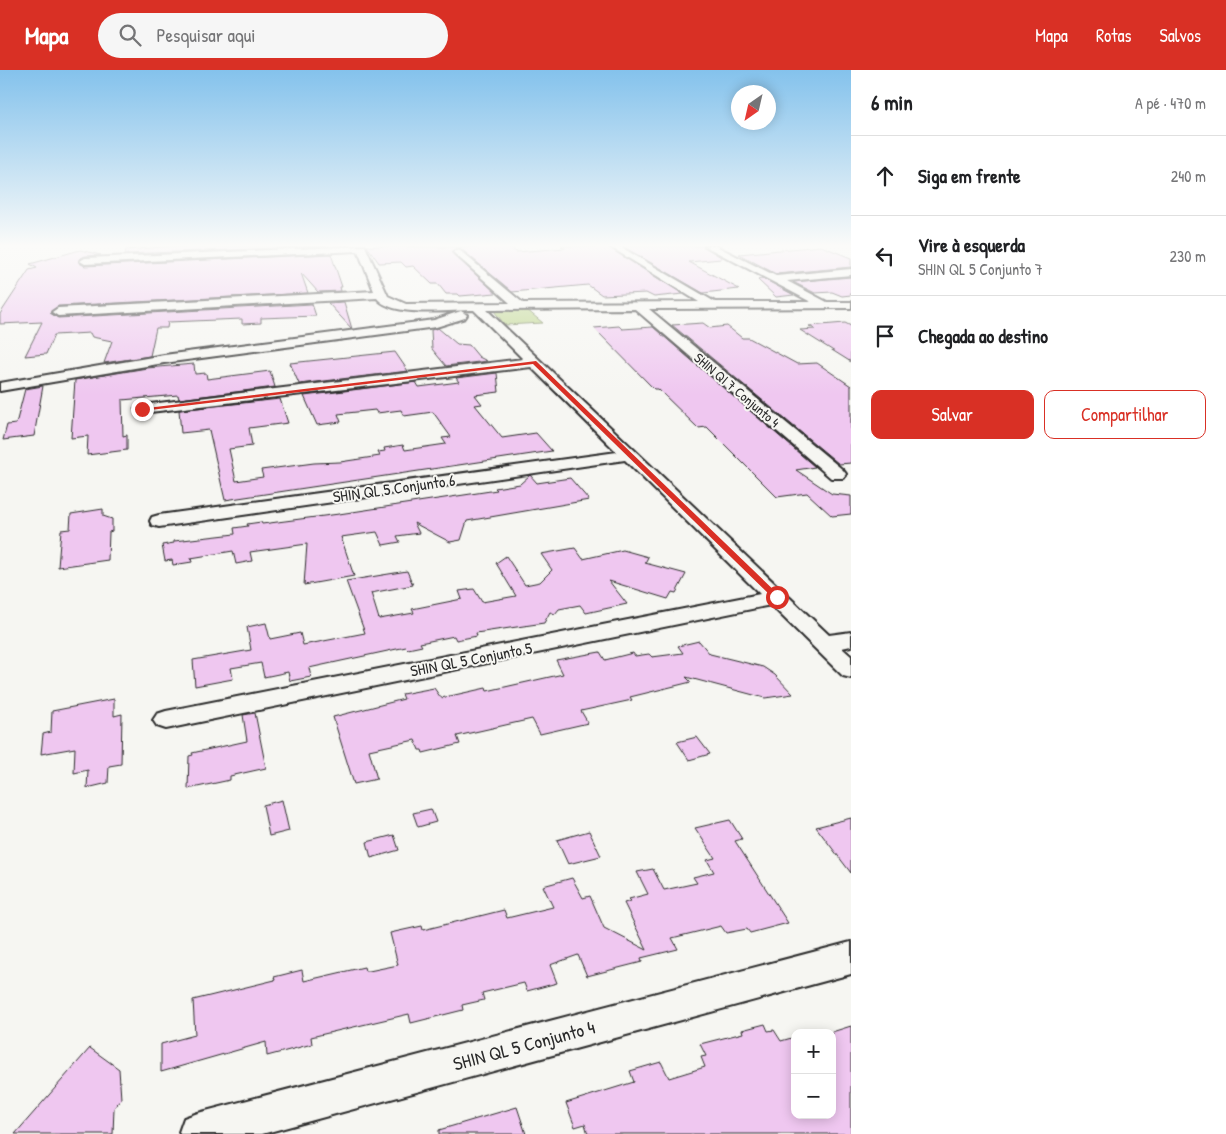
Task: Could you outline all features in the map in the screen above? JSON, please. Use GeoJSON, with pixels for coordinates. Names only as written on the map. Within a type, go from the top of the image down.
{"type":"FeatureCollection","features":[{"type":"Feature","properties":{"kind":"street"},"geometry":{"type":"LineString","coordinates":[[58,312],[350,296]]}},
{"type":"Feature","properties":{"kind":"street"},"geometry":{"type":"LineString","coordinates":[[381,296],[386,301],[406,307],[851,305]]}},
{"type":"Feature","properties":{"kind":"street"},"geometry":{"type":"LineString","coordinates":[[508,296],[521,307]]}},
{"type":"Feature","properties":{"kind":"street"},"geometry":{"type":"LineString","coordinates":[[696,296],[713,306]]}},
{"type":"Feature","properties":{"kind":"street"},"geometry":{"type":"LineString","coordinates":[[807,296],[851,320]]}},
{"type":"Feature","properties":{"kind":"street","name":"SHIN QI 7 Conjunto 4"},"geometry":{"type":"LineString","coordinates":[[638,306],[837,474]]}},
{"type":"Feature","properties":{"kind":"street"},"geometry":{"type":"LineString","coordinates":[[472,308],[535,362],[851,670]]}},
{"type":"Feature","properties":{"kind":"street"},"geometry":{"type":"LineString","coordinates":[[0,387],[164,359],[436,323],[459,317],[472,308]]}},
{"type":"Feature","properties":{"kind":"street"},"geometry":{"type":"LineString","coordinates":[[142,409],[535,362]]}},
{"type":"Feature","properties":{"kind":"street","name":"SHIN QL 5 Conjunto 6"},"geometry":{"type":"LineString","coordinates":[[159,521],[629,455]]}},
{"type":"Feature","properties":{"kind":"street","name":"SHIN QL 5 Conjunto 5"},"geometry":{"type":"LineString","coordinates":[[166,720],[777,597]]}},
{"type":"Feature","properties":{"kind":"street"},"geometry":{"type":"LineString","coordinates":[[825,643],[851,639]]}},
{"type":"Feature","properties":{"kind":"street","name":"SHIN QL 5 Conjunto 4"},"geometry":{"type":"LineString","coordinates":[[198,1132],[851,958]]}},
{"type":"Feature","properties":{"kind":"green space"},"geometry":{"type":"Polygon","coordinates":[[[527,310],[543,323],[505,325],[494,311],[527,310]]]}},
{"type":"Feature","properties":{"kind":"building"},"geometry":{"type":"Polygon","coordinates":[[[12,296],[257,296],[58,306],[50,313],[58,318],[312,304],[316,316],[261,318],[261,323],[242,324],[242,319],[168,322],[167,328],[156,328],[150,356],[104,363],[112,341],[92,337],[90,333],[54,335],[46,354],[25,356],[42,322],[0,324],[0,314],[12,296]]]}},
{"type":"Feature","properties":{"kind":"building"},"geometry":{"type":"Polygon","coordinates":[[[344,302],[352,329],[328,303],[344,302]]]}},
{"type":"Feature","properties":{"kind":"building"},"geometry":{"type":"Polygon","coordinates":[[[703,323],[710,328],[727,326],[742,338],[749,338],[797,364],[817,363],[851,386],[851,463],[839,464],[672,325],[703,323]]]}},
{"type":"Feature","properties":{"kind":"building"},"geometry":{"type":"Polygon","coordinates":[[[845,323],[851,326],[851,362],[800,330],[815,329],[809,326],[845,323]]]}},
{"type":"Feature","properties":{"kind":"building"},"geometry":{"type":"Polygon","coordinates":[[[619,326],[622,329],[653,327],[815,467],[796,470],[832,494],[851,496],[851,514],[832,516],[807,493],[777,497],[707,427],[698,428],[658,389],[654,389],[594,328],[619,326]]]}},
{"type":"Feature","properties":{"kind":"building"},"geometry":{"type":"Polygon","coordinates":[[[438,328],[457,344],[469,345],[479,357],[487,361],[446,366],[432,349],[431,330],[438,328]]]}},
{"type":"Feature","properties":{"kind":"building"},"geometry":{"type":"Polygon","coordinates":[[[395,352],[408,371],[299,384],[290,363],[395,352]]]}},
{"type":"Feature","properties":{"kind":"building"},"geometry":{"type":"Polygon","coordinates":[[[194,364],[195,374],[206,373],[207,379],[270,371],[275,387],[179,399],[178,395],[122,400],[123,436],[127,435],[127,450],[87,455],[88,436],[71,438],[75,380],[147,368],[194,364]]]}},
{"type":"Feature","properties":{"kind":"building"},"geometry":{"type":"Polygon","coordinates":[[[497,373],[499,392],[475,395],[482,404],[475,405],[502,438],[536,433],[552,451],[225,500],[209,430],[181,433],[179,410],[280,399],[288,423],[249,428],[252,446],[229,449],[236,481],[263,477],[261,470],[380,456],[378,452],[385,451],[384,448],[403,445],[405,450],[446,444],[442,438],[451,437],[433,412],[404,416],[401,410],[377,413],[375,410],[338,414],[341,422],[317,425],[304,396],[416,382],[419,387],[459,382],[456,378],[497,373]]]}},
{"type":"Feature","properties":{"kind":"building"},"geometry":{"type":"Polygon","coordinates":[[[43,386],[34,436],[3,440],[7,425],[16,424],[25,389],[43,386]]]}},
{"type":"Feature","properties":{"kind":"building"},"geometry":{"type":"Polygon","coordinates":[[[530,475],[537,483],[570,478],[589,500],[467,521],[461,540],[450,542],[414,523],[419,533],[397,536],[400,542],[383,545],[377,532],[341,537],[354,576],[304,585],[307,544],[250,552],[252,561],[236,564],[233,551],[191,558],[192,562],[173,565],[172,560],[165,561],[162,545],[174,543],[174,541],[235,534],[234,528],[248,526],[247,524],[261,522],[262,524],[339,514],[497,490],[495,488],[520,484],[530,475]]]}},
{"type":"Feature","properties":{"kind":"building"},"geometry":{"type":"Polygon","coordinates":[[[103,509],[103,516],[112,519],[112,531],[109,532],[108,560],[58,567],[61,530],[70,529],[71,514],[103,509]]]}},
{"type":"Feature","properties":{"kind":"building"},"geometry":{"type":"Polygon","coordinates":[[[575,548],[583,559],[623,550],[648,557],[645,563],[686,574],[676,593],[672,592],[668,599],[609,581],[627,604],[586,613],[580,605],[559,609],[555,614],[550,612],[544,623],[476,633],[477,636],[456,640],[454,636],[420,643],[422,646],[408,649],[406,647],[309,668],[311,677],[290,681],[288,672],[264,677],[261,663],[231,668],[233,679],[195,686],[193,660],[251,650],[247,627],[266,623],[270,639],[300,633],[303,645],[365,633],[346,581],[407,571],[413,585],[371,593],[379,619],[414,613],[412,609],[462,599],[459,591],[474,589],[482,602],[516,596],[496,563],[506,556],[525,585],[540,582],[552,570],[541,554],[575,548]]]}},
{"type":"Feature","properties":{"kind":"building"},"geometry":{"type":"Polygon","coordinates":[[[699,641],[710,654],[763,667],[775,675],[793,694],[765,698],[686,677],[691,682],[630,697],[632,700],[581,711],[588,723],[540,734],[532,719],[457,736],[460,744],[423,753],[422,750],[419,750],[415,740],[369,750],[377,779],[354,784],[333,717],[404,699],[402,694],[434,688],[441,698],[486,688],[487,691],[563,674],[556,660],[600,652],[605,660],[633,653],[635,656],[649,654],[652,657],[683,653],[678,646],[699,641]]]}},
{"type":"Feature","properties":{"kind":"building"},"geometry":{"type":"Polygon","coordinates":[[[114,699],[114,716],[122,714],[121,764],[109,766],[108,783],[87,788],[88,770],[74,773],[75,748],[41,754],[43,734],[51,732],[52,711],[114,699]]]}},
{"type":"Feature","properties":{"kind":"building"},"geometry":{"type":"Polygon","coordinates":[[[255,713],[266,768],[230,776],[230,780],[188,789],[189,756],[193,755],[192,753],[247,741],[243,715],[255,713]]]}},
{"type":"Feature","properties":{"kind":"building"},"geometry":{"type":"Polygon","coordinates":[[[697,737],[710,754],[689,760],[677,742],[697,737]]]}},
{"type":"Feature","properties":{"kind":"building"},"geometry":{"type":"Polygon","coordinates":[[[282,800],[289,831],[269,836],[263,805],[282,800]]]}},
{"type":"Feature","properties":{"kind":"building"},"geometry":{"type":"Polygon","coordinates":[[[431,809],[436,822],[418,827],[413,813],[431,809]]]}},
{"type":"Feature","properties":{"kind":"building"},"geometry":{"type":"Polygon","coordinates":[[[851,818],[851,873],[816,827],[851,818]]]}},
{"type":"Feature","properties":{"kind":"building"},"geometry":{"type":"Polygon","coordinates":[[[730,820],[742,839],[735,841],[788,923],[750,933],[747,929],[726,933],[721,926],[672,938],[678,949],[641,958],[642,962],[587,976],[578,955],[550,965],[557,983],[527,991],[524,983],[482,993],[484,1000],[462,1005],[463,1010],[411,1023],[409,1014],[311,1037],[312,1044],[267,1056],[266,1042],[161,1072],[161,1044],[195,1035],[193,1000],[275,980],[274,977],[302,970],[304,981],[364,967],[365,971],[369,971],[398,965],[390,933],[422,926],[423,930],[504,910],[507,918],[553,907],[543,886],[572,878],[583,898],[590,896],[604,928],[647,950],[624,903],[631,901],[629,899],[648,894],[637,872],[653,869],[664,890],[697,883],[693,877],[714,872],[707,860],[715,858],[695,828],[730,820]]]}},
{"type":"Feature","properties":{"kind":"building"},"geometry":{"type":"Polygon","coordinates":[[[589,831],[601,856],[568,864],[557,840],[589,831]]]}},
{"type":"Feature","properties":{"kind":"building"},"geometry":{"type":"Polygon","coordinates":[[[394,835],[399,850],[371,858],[367,842],[394,835]]]}},
{"type":"Feature","properties":{"kind":"building"},"geometry":{"type":"Polygon","coordinates":[[[765,1024],[768,1031],[774,1030],[781,1041],[791,1038],[791,1119],[836,1119],[836,1031],[851,1026],[851,1134],[588,1134],[585,1124],[575,1127],[566,1103],[634,1082],[630,1071],[661,1062],[669,1078],[705,1067],[701,1057],[706,1056],[700,1044],[743,1033],[742,1030],[765,1024]]]}},
{"type":"Feature","properties":{"kind":"building"},"geometry":{"type":"Polygon","coordinates":[[[90,1048],[119,1069],[121,1099],[114,1108],[113,1134],[15,1134],[90,1048]]]}},
{"type":"Feature","properties":{"kind":"building"},"geometry":{"type":"Polygon","coordinates":[[[517,1107],[526,1134],[439,1134],[439,1130],[517,1107]]]}},
{"type":"Feature","properties":{"kind":"route"},"geometry":{"type":"LineString","coordinates":[[142,409],[535,362],[777,597]]}}]}
